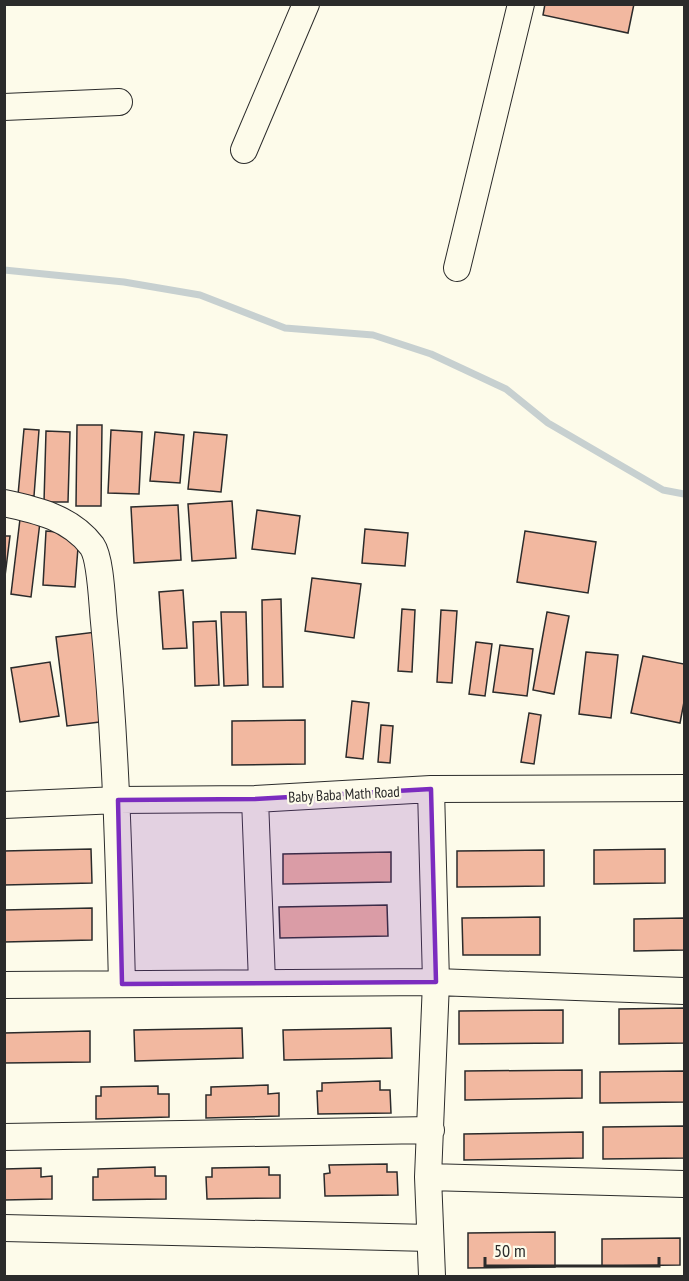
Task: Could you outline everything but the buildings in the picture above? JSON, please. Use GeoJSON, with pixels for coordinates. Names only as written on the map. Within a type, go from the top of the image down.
{"type":"FeatureCollection","features":[{"type":"Feature","properties":{"kind":"street"},"geometry":{"type":"LineString","coordinates":[[244,150],[306,4]]}},
{"type":"Feature","properties":{"kind":"street"},"geometry":{"type":"LineString","coordinates":[[457,267],[521,4]]}},
{"type":"Feature","properties":{"kind":"street"},"geometry":{"type":"LineString","coordinates":[[4,107],[119,102]]}},
{"type":"Feature","properties":{"kind":"street"},"geometry":{"type":"LineString","coordinates":[[4,503],[42,512],[77,529],[94,548],[107,648],[118,800],[122,984]]}},
{"type":"Feature","properties":{"kind":"street","name":"Baby Baba Math Road"},"geometry":{"type":"LineString","coordinates":[[4,805],[118,800],[255,799],[431,789],[684,788]]}},
{"type":"Feature","properties":{"kind":"street"},"geometry":{"type":"LineString","coordinates":[[431,789],[436,981],[428,1177],[432,1276]]}},
{"type":"Feature","properties":{"kind":"street"},"geometry":{"type":"LineString","coordinates":[[255,799],[262,982]]}},
{"type":"Feature","properties":{"kind":"street"},"geometry":{"type":"LineString","coordinates":[[4,985],[436,981],[684,991]]}},
{"type":"Feature","properties":{"kind":"street"},"geometry":{"type":"LineString","coordinates":[[4,1137],[431,1130]]}},
{"type":"Feature","properties":{"kind":"street"},"geometry":{"type":"LineString","coordinates":[[428,1177],[684,1184]]}},
{"type":"Feature","properties":{"kind":"street"},"geometry":{"type":"LineString","coordinates":[[4,1228],[430,1238]]}},
{"type":"Feature","properties":{"kind":"highlighted area"},"geometry":{"type":"Polygon","coordinates":[[[431,789],[436,982],[122,984],[118,800],[255,799],[431,789]]]}},
{"type":"Feature","properties":{"kind":"waterway"},"geometry":{"type":"LineString","coordinates":[[4,270],[124,282],[200,295],[285,328],[373,335],[431,354],[506,389],[548,423],[663,490],[684,494]]}}]}
